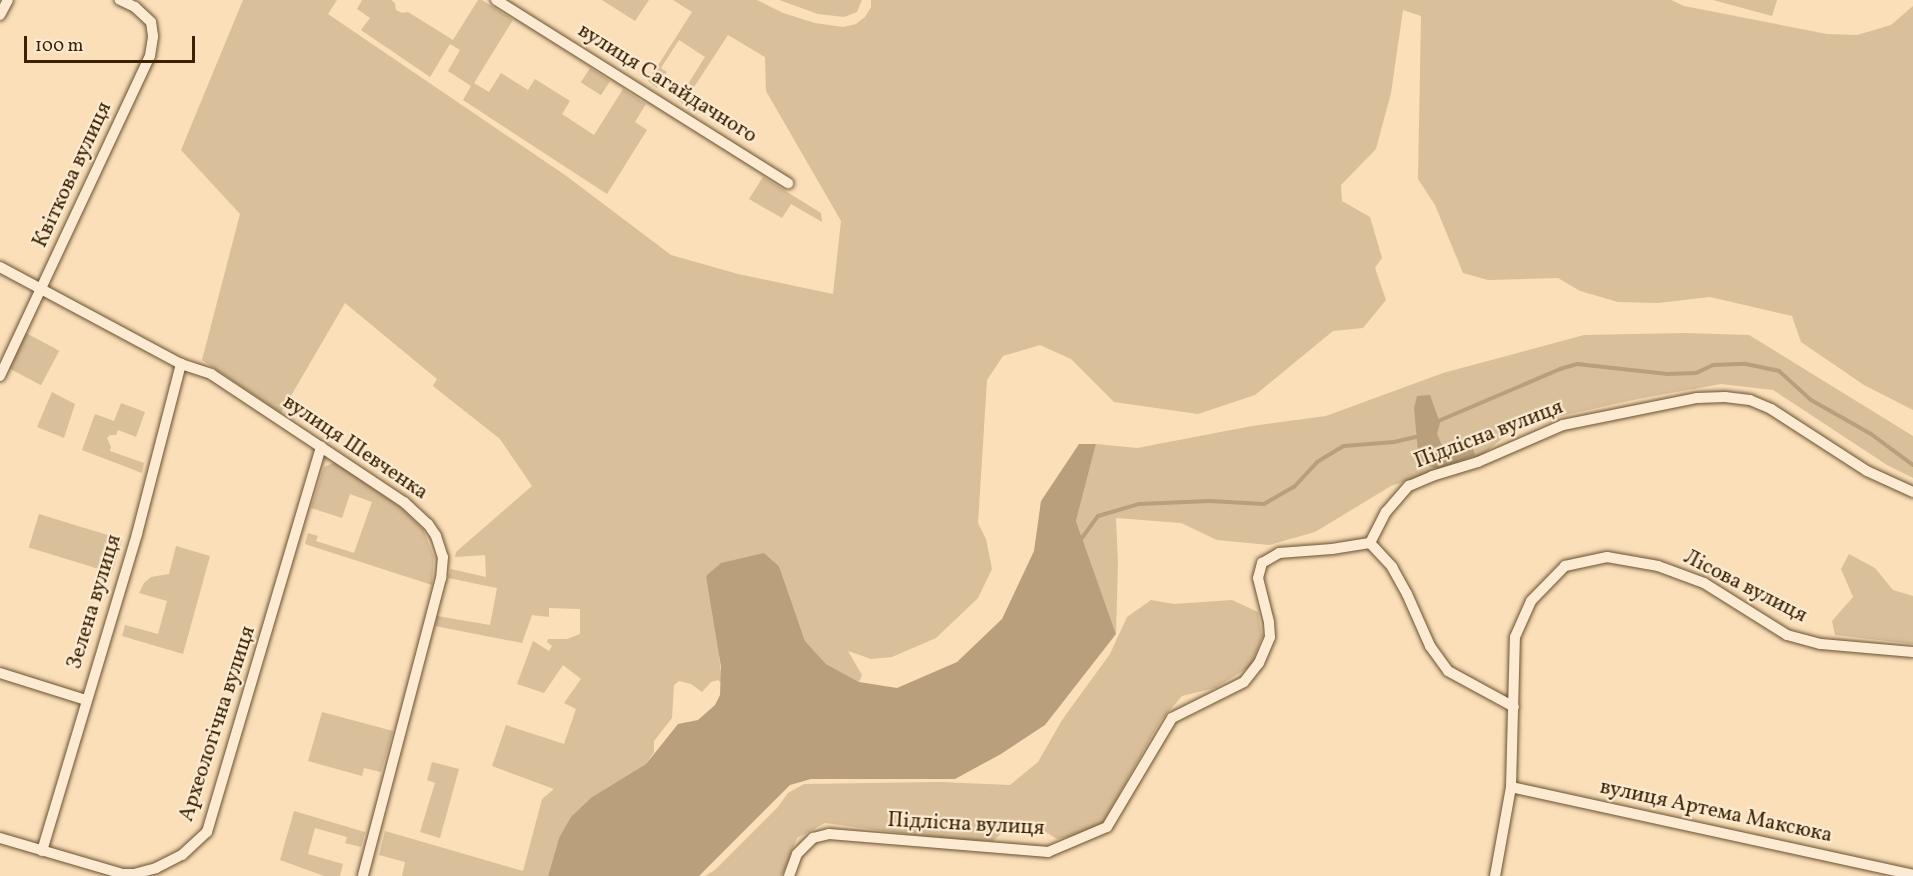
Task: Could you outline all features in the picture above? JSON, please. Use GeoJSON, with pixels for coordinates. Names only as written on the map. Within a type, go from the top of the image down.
{"type":"FeatureCollection","features":[{"type":"Feature","properties":{"kind":"street"},"geometry":{"type":"LineString","coordinates":[[0,15],[8,0]]}},
{"type":"Feature","properties":{"kind":"street","name":"Квіткова вулиця"},"geometry":{"type":"LineString","coordinates":[[0,376],[150,57],[153,36],[151,22],[135,7],[120,0]]}},
{"type":"Feature","properties":{"kind":"street","name":"вулиця Сагайдачного"},"geometry":{"type":"LineString","coordinates":[[496,0],[788,183]]}},
{"type":"Feature","properties":{"kind":"street","name":"вулиця Шевченка"},"geometry":{"type":"LineString","coordinates":[[0,267],[181,364],[211,374],[417,513],[436,536],[443,557],[438,589],[363,876]]}},
{"type":"Feature","properties":{"kind":"street","name":"Зелена вулиця"},"geometry":{"type":"LineString","coordinates":[[42,851],[137,534],[181,364]]}},
{"type":"Feature","properties":{"kind":"street","name":"Підлісна вулиця"},"geometry":{"type":"LineString","coordinates":[[789,876],[797,854],[813,838],[829,834],[1048,852],[1107,827],[1172,718],[1244,682],[1259,663],[1270,637],[1269,622],[1258,578],[1262,563],[1279,553],[1332,549],[1370,543],[1386,512],[1409,486],[1432,476],[1478,462],[1563,426],[1697,398],[1725,397],[1750,400],[1772,409],[1867,471],[1913,492]]}},
{"type":"Feature","properties":{"kind":"street","name":"Археологічна вулиця"},"geometry":{"type":"LineString","coordinates":[[0,838],[134,874],[156,868],[182,855],[207,832],[321,447]]}},
{"type":"Feature","properties":{"kind":"street"},"geometry":{"type":"LineString","coordinates":[[1370,543],[1392,567],[1407,594],[1430,646],[1448,671],[1514,707]]}},
{"type":"Feature","properties":{"kind":"street","name":"Лісова вулиця"},"geometry":{"type":"LineString","coordinates":[[1495,876],[1511,787],[1515,637],[1532,601],[1565,566],[1607,557],[1658,566],[1704,583],[1787,635],[1821,644],[1913,652]]}},
{"type":"Feature","properties":{"kind":"street"},"geometry":{"type":"LineString","coordinates":[[0,673],[86,700]]}},
{"type":"Feature","properties":{"kind":"street","name":"вулиця Артема Максюка"},"geometry":{"type":"LineString","coordinates":[[1511,787],[1913,875]]}},
{"type":"Feature","properties":{"kind":"shaded area"},"geometry":{"type":"Polygon","coordinates":[[[243,0],[337,0],[328,14],[565,175],[671,255],[738,274],[833,294],[841,221],[766,91],[765,57],[728,35],[683,104],[678,100],[705,57],[679,40],[661,68],[667,72],[657,88],[648,81],[692,12],[673,0],[757,0],[783,13],[815,23],[843,27],[856,24],[865,17],[871,7],[871,0],[1671,0],[1684,6],[1827,34],[1857,35],[1891,25],[1913,6],[1913,410],[1864,385],[1801,342],[1792,316],[1710,297],[1658,303],[1618,302],[1580,291],[1558,278],[1488,280],[1463,273],[1435,205],[1418,179],[1421,16],[1403,10],[1391,93],[1376,149],[1341,185],[1342,201],[1370,217],[1382,258],[1375,268],[1386,300],[1363,328],[1333,331],[1255,395],[1198,414],[1114,402],[1071,359],[1040,345],[1003,356],[987,380],[978,523],[986,539],[992,569],[978,598],[936,638],[892,657],[871,659],[848,651],[862,675],[859,682],[826,664],[805,641],[779,566],[764,553],[706,576],[716,624],[722,684],[718,680],[711,682],[702,692],[691,684],[679,681],[674,685],[672,718],[654,741],[654,752],[646,764],[592,797],[559,838],[548,876],[402,876],[405,862],[379,855],[385,831],[523,871],[542,799],[554,789],[492,766],[506,725],[564,744],[576,709],[564,703],[581,679],[563,665],[544,693],[517,684],[533,641],[549,651],[552,646],[547,642],[548,639],[567,639],[580,634],[580,609],[549,608],[549,617],[532,615],[522,643],[435,626],[437,616],[490,625],[497,588],[448,578],[451,569],[486,577],[485,555],[455,557],[456,552],[532,486],[500,439],[433,386],[437,379],[345,303],[281,413],[202,360],[240,214],[181,150],[243,0]]]}},
{"type":"Feature","properties":{"kind":"shaded area"},"geometry":{"type":"Polygon","coordinates":[[[362,0],[391,0],[395,3],[396,10],[402,13],[408,12],[453,40],[478,0],[482,0],[513,20],[474,83],[489,92],[501,73],[528,90],[535,79],[570,101],[562,114],[594,135],[623,89],[646,104],[635,122],[647,130],[607,194],[463,100],[471,86],[448,71],[460,50],[450,44],[430,77],[361,30],[370,18],[357,9],[362,0]]]}},
{"type":"Feature","properties":{"kind":"shaded area"},"geometry":{"type":"Polygon","coordinates":[[[602,0],[649,0],[635,21],[602,0]]]}},
{"type":"Feature","properties":{"kind":"shaded area"},"geometry":{"type":"Polygon","coordinates":[[[779,0],[862,0],[857,12],[844,17],[818,14],[779,0]]]}},
{"type":"Feature","properties":{"kind":"shaded area"},"geometry":{"type":"Polygon","coordinates":[[[1713,0],[1777,0],[1772,16],[1713,0]]]}},
{"type":"Feature","properties":{"kind":"shaded area"},"geometry":{"type":"Polygon","coordinates":[[[590,68],[610,81],[601,95],[581,82],[590,68]]]}},
{"type":"Feature","properties":{"kind":"shaded area"},"geometry":{"type":"Polygon","coordinates":[[[763,177],[821,213],[822,222],[791,204],[782,218],[749,199],[763,177]]]}},
{"type":"Feature","properties":{"kind":"shaded area"},"geometry":{"type":"Polygon","coordinates":[[[24,332],[59,351],[41,385],[6,366],[24,332]]]}},
{"type":"Feature","properties":{"kind":"shaded area"},"geometry":{"type":"Polygon","coordinates":[[[1685,333],[1749,335],[1913,436],[1913,478],[1887,465],[1773,390],[1721,384],[1638,399],[1534,422],[1504,437],[1480,457],[1391,486],[1315,532],[1269,545],[1217,540],[1181,523],[1116,518],[1118,564],[1116,634],[1076,521],[1096,444],[1137,448],[1252,426],[1326,416],[1443,373],[1584,335],[1685,333]]]}},
{"type":"Feature","properties":{"kind":"shaded area"},"geometry":{"type":"Polygon","coordinates":[[[52,392],[75,404],[64,438],[37,427],[52,392]]]}},
{"type":"Feature","properties":{"kind":"shaded area"},"geometry":{"type":"Polygon","coordinates":[[[1430,395],[1440,423],[1437,434],[1442,445],[1471,443],[1475,455],[1438,469],[1419,463],[1414,408],[1417,396],[1430,395]]]}},
{"type":"Feature","properties":{"kind":"shaded area"},"geometry":{"type":"Polygon","coordinates":[[[121,403],[145,412],[136,437],[118,430],[116,435],[110,435],[107,438],[111,447],[110,451],[144,463],[142,473],[82,450],[95,414],[114,421],[121,403]]]}},
{"type":"Feature","properties":{"kind":"shaded area"},"geometry":{"type":"Polygon","coordinates":[[[1079,444],[1096,444],[1076,521],[1116,634],[1045,725],[1001,754],[955,779],[811,779],[790,785],[699,876],[548,876],[559,838],[571,817],[592,797],[646,764],[678,724],[698,720],[715,705],[720,695],[721,667],[706,576],[721,563],[764,553],[779,566],[805,641],[826,664],[859,682],[897,688],[957,662],[1002,619],[1034,551],[1041,501],[1079,444]]]}},
{"type":"Feature","properties":{"kind":"shaded area"},"geometry":{"type":"Polygon","coordinates":[[[335,462],[400,507],[423,529],[434,557],[432,585],[305,544],[308,533],[318,536],[316,541],[354,553],[372,502],[350,494],[342,518],[311,508],[324,467],[335,462]]]}},
{"type":"Feature","properties":{"kind":"shaded area"},"geometry":{"type":"Polygon","coordinates":[[[39,514],[122,539],[112,573],[29,547],[39,514]]]}},
{"type":"Feature","properties":{"kind":"shaded area"},"geometry":{"type":"Polygon","coordinates":[[[176,546],[210,556],[183,654],[122,636],[125,625],[158,634],[167,601],[139,593],[144,583],[151,577],[169,574],[176,546]]]}},
{"type":"Feature","properties":{"kind":"shaded area"},"geometry":{"type":"Polygon","coordinates":[[[1849,554],[1875,568],[1893,590],[1913,596],[1913,644],[1835,635],[1832,621],[1853,597],[1841,569],[1849,554]]]}},
{"type":"Feature","properties":{"kind":"shaded area"},"geometry":{"type":"Polygon","coordinates":[[[1151,600],[1174,604],[1232,600],[1258,612],[1262,636],[1251,666],[1215,688],[1182,696],[1161,720],[1102,824],[1073,836],[1057,839],[1036,826],[1008,827],[993,841],[952,840],[825,823],[797,838],[782,876],[705,876],[715,870],[778,807],[788,793],[804,784],[939,782],[1010,785],[1038,762],[1062,720],[1110,654],[1127,617],[1151,600]]]}},
{"type":"Feature","properties":{"kind":"shaded area"},"geometry":{"type":"Polygon","coordinates":[[[322,712],[393,731],[381,772],[364,768],[362,776],[308,761],[322,712]]]}},
{"type":"Feature","properties":{"kind":"shaded area"},"geometry":{"type":"Polygon","coordinates":[[[432,762],[459,769],[440,838],[420,832],[435,783],[427,780],[432,762]]]}},
{"type":"Feature","properties":{"kind":"shaded area"},"geometry":{"type":"Polygon","coordinates":[[[294,811],[365,832],[361,847],[345,843],[347,837],[315,828],[308,854],[343,864],[340,876],[324,876],[280,860],[294,811]]]}},
{"type":"Feature","properties":{"kind":"waterway"},"geometry":{"type":"LineString","coordinates":[[1436,422],[1560,369],[1577,364],[1667,374],[1696,373],[1713,365],[1746,364],[1779,371],[1811,400],[1871,434],[1913,465]]}},
{"type":"Feature","properties":{"kind":"waterway"},"geometry":{"type":"LineString","coordinates":[[1079,542],[1098,516],[1139,504],[1210,501],[1264,504],[1294,487],[1317,462],[1344,446],[1394,442],[1420,436]]}}]}
